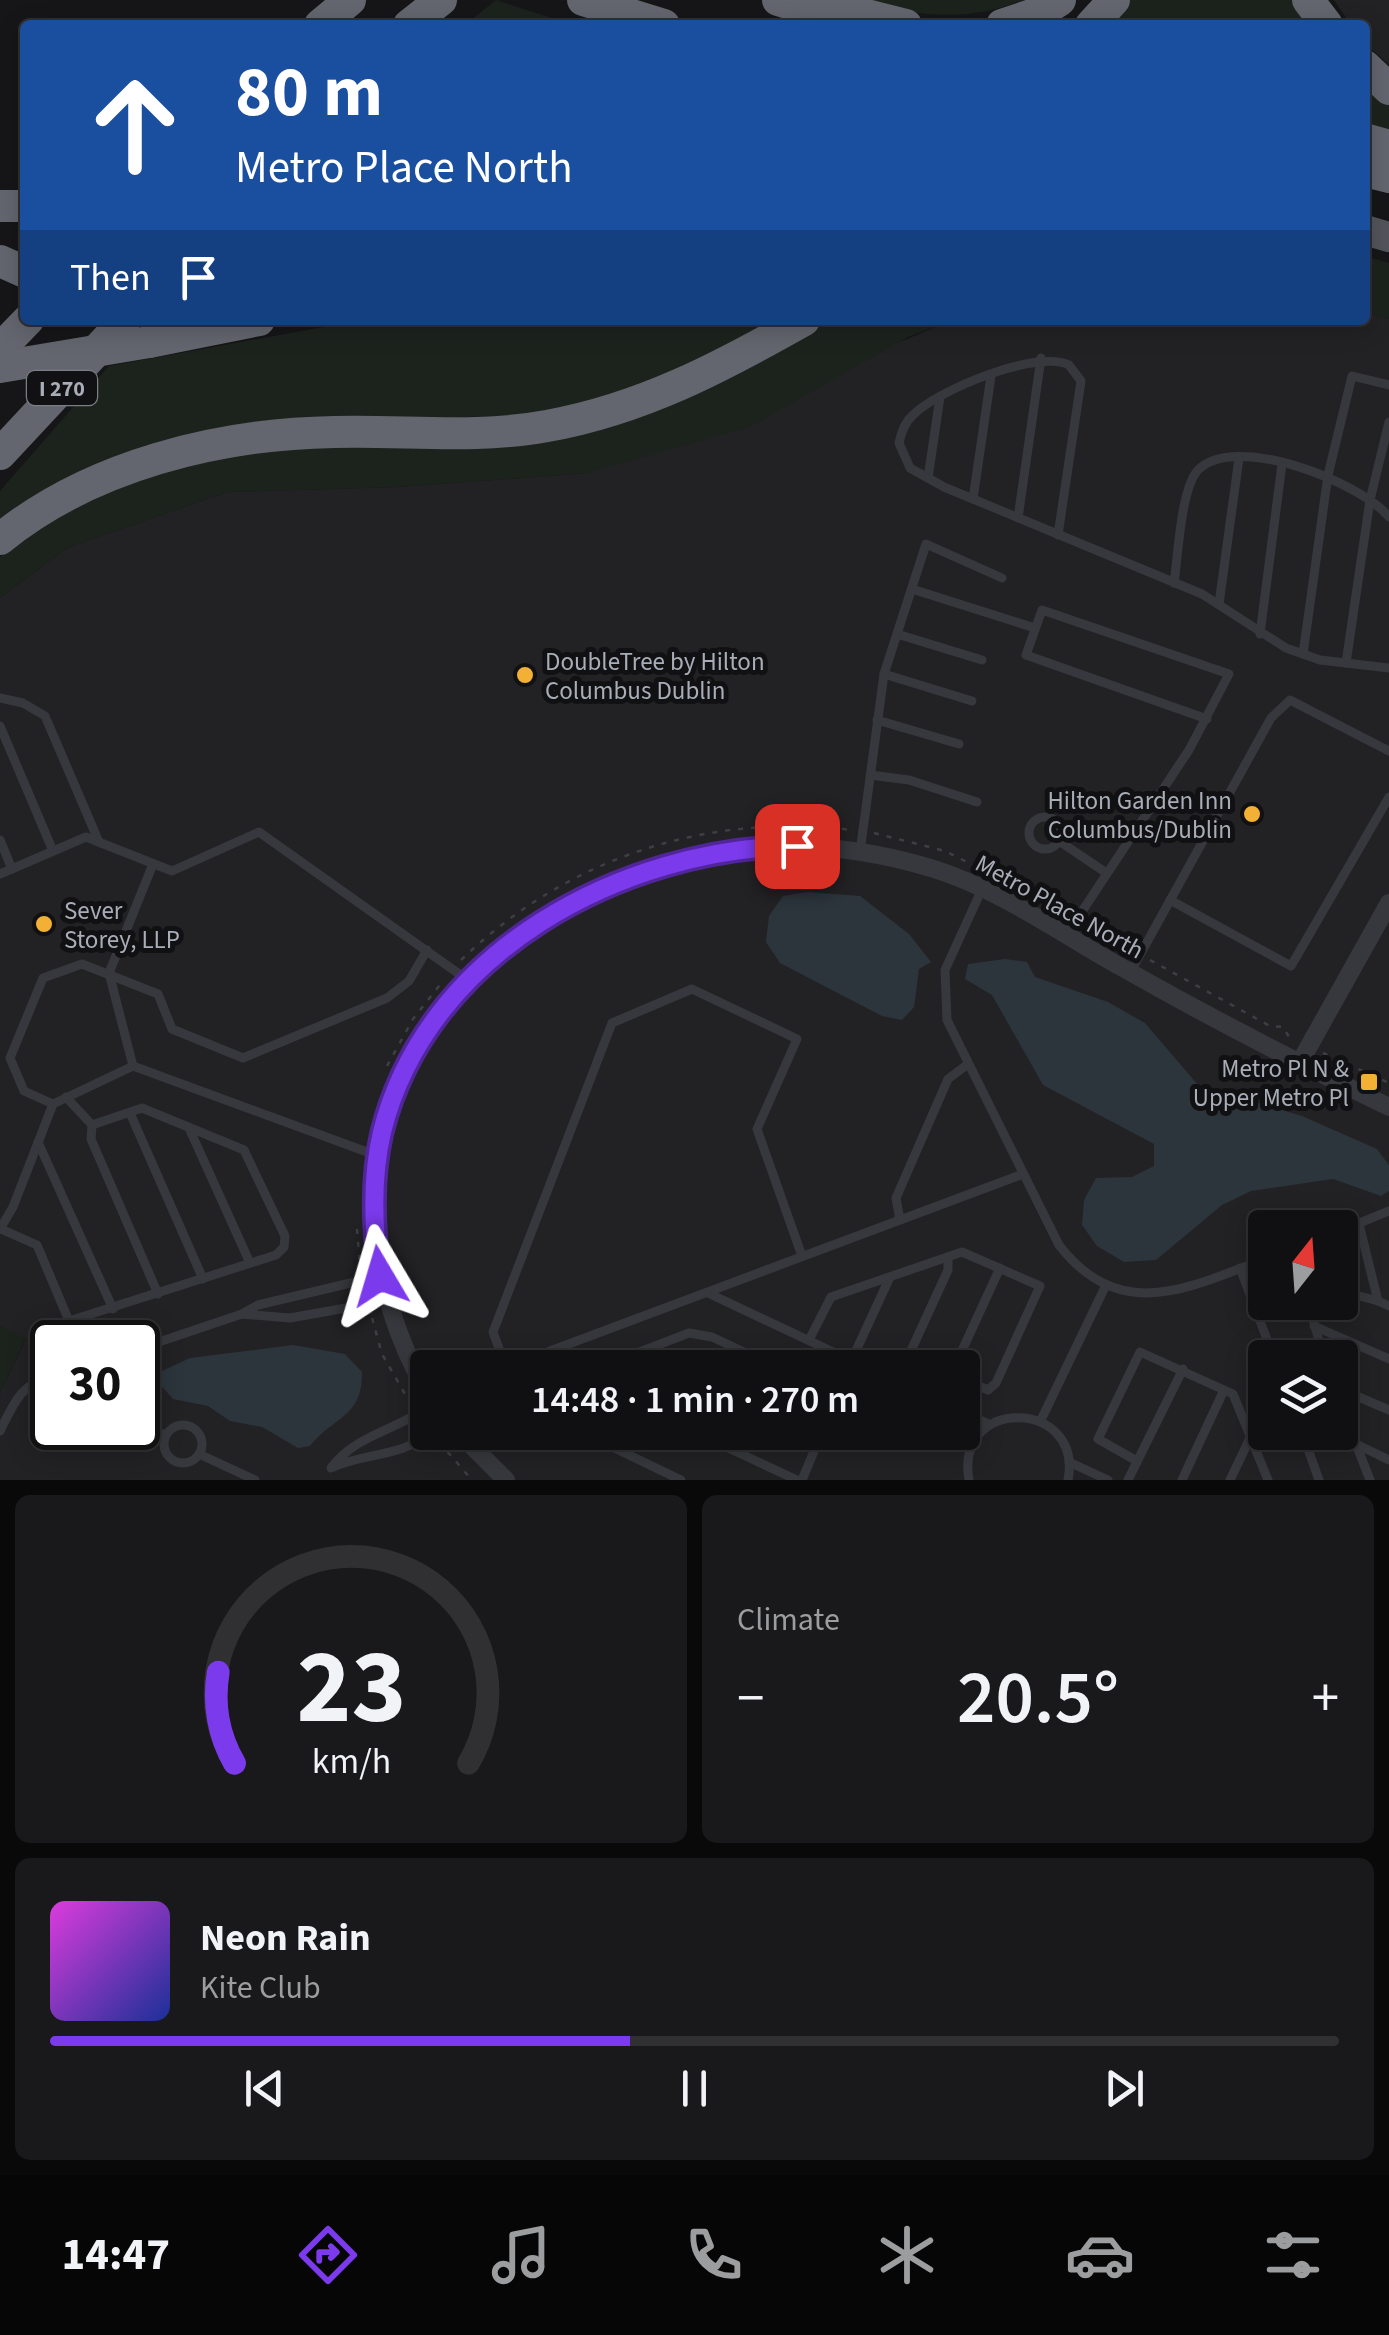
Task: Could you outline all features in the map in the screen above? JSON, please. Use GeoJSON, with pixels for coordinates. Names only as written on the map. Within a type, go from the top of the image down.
{"type":"FeatureCollection","features":[{"type":"Feature","properties":{"kind":"highway"},"geometry":{"type":"LineString","coordinates":[[326,20],[350,0]]}},
{"type":"Feature","properties":{"kind":"highway"},"geometry":{"type":"LineString","coordinates":[[415,20],[441,0]]}},
{"type":"Feature","properties":{"kind":"highway"},"geometry":{"type":"LineString","coordinates":[[778,0],[843,20]]}},
{"type":"Feature","properties":{"kind":"highway"},"geometry":{"type":"LineString","coordinates":[[806,0],[886,20]]}},
{"type":"Feature","properties":{"kind":"highway"},"geometry":{"type":"LineString","coordinates":[[1018,20],[1043,12],[1060,0]]}},
{"type":"Feature","properties":{"kind":"highway"},"geometry":{"type":"LineString","coordinates":[[1096,20],[1114,0]]}},
{"type":"Feature","properties":{"kind":"highway"},"geometry":{"type":"LineString","coordinates":[[1308,0],[1323,20]]}},
{"type":"Feature","properties":{"kind":"highway"},"geometry":{"type":"LineString","coordinates":[[590,2],[648,20]]}},
{"type":"Feature","properties":{"kind":"highway"},"geometry":{"type":"LineString","coordinates":[[1370,71],[1389,89]]}},
{"type":"Feature","properties":{"kind":"highway","name":"I 270"},"geometry":{"type":"LineString","coordinates":[[0,349],[23,325]]}},
{"type":"Feature","properties":{"kind":"highway"},"geometry":{"type":"LineString","coordinates":[[0,367],[137,331],[204,325]]}},
{"type":"Feature","properties":{"kind":"highway"},"geometry":{"type":"LineString","coordinates":[[0,539],[88,486],[164,456],[331,432],[542,427],[621,410],[686,385],[795,325]]}},
{"type":"Feature","properties":{"kind":"highway","name":"I 270"},"geometry":{"type":"LineString","coordinates":[[0,454],[137,331]]}},
{"type":"Feature","properties":{"kind":"street","name":"Metro Place North"},"geometry":{"type":"LineString","coordinates":[[410,1355],[385,1301],[374,1215],[378,1156],[403,1073],[449,1003],[511,943],[582,897],[670,862],[756,847],[860,852],[936,870],[982,889],[1130,973],[1389,1107]]}},
{"type":"Feature","properties":{"kind":"street"},"geometry":{"type":"LineString","coordinates":[[1300,1064],[1389,903]]}},
{"type":"Feature","properties":{"kind":"street"},"geometry":{"type":"LineString","coordinates":[[476,1450],[506,1480]]}},
{"type":"Feature","properties":{"kind":"lane"},"geometry":{"type":"LineString","coordinates":[[1018,518],[1041,358]]}},
{"type":"Feature","properties":{"kind":"lane"},"geometry":{"type":"LineString","coordinates":[[1058,535],[1080,381],[1068,364],[1041,358],[940,398],[913,414],[898,443],[910,468],[928,478],[973,500],[1219,604],[1260,634],[1303,654],[1389,668]]}},
{"type":"Feature","properties":{"kind":"lane"},"geometry":{"type":"LineString","coordinates":[[973,500],[991,376]]}},
{"type":"Feature","properties":{"kind":"lane"},"geometry":{"type":"LineString","coordinates":[[1303,654],[1328,475],[1352,376],[1389,385]]}},
{"type":"Feature","properties":{"kind":"lane"},"geometry":{"type":"LineString","coordinates":[[928,478],[940,398]]}},
{"type":"Feature","properties":{"kind":"lane"},"geometry":{"type":"LineString","coordinates":[[1346,663],[1370,500],[1389,422]]}},
{"type":"Feature","properties":{"kind":"lane"},"geometry":{"type":"LineString","coordinates":[[1174,583],[1188,490],[1196,472],[1210,461],[1239,458],[1328,475],[1389,516]]}},
{"type":"Feature","properties":{"kind":"lane"},"geometry":{"type":"LineString","coordinates":[[1219,604],[1239,458]]}},
{"type":"Feature","properties":{"kind":"lane"},"geometry":{"type":"LineString","coordinates":[[1260,634],[1282,464]]}},
{"type":"Feature","properties":{"kind":"lane"},"geometry":{"type":"LineString","coordinates":[[860,852],[884,674],[926,544],[1002,578]]}},
{"type":"Feature","properties":{"kind":"lane"},"geometry":{"type":"LineString","coordinates":[[912,589],[1035,628]]}},
{"type":"Feature","properties":{"kind":"lane"},"geometry":{"type":"LineString","coordinates":[[1065,936],[1206,720],[1229,674],[1042,610],[1026,655],[1206,720]]}},
{"type":"Feature","properties":{"kind":"lane"},"geometry":{"type":"LineString","coordinates":[[897,634],[982,660]]}},
{"type":"Feature","properties":{"kind":"lane"},"geometry":{"type":"LineString","coordinates":[[884,674],[972,701]]}},
{"type":"Feature","properties":{"kind":"lane"},"geometry":{"type":"LineString","coordinates":[[0,698],[23,703],[45,716],[99,842]]}},
{"type":"Feature","properties":{"kind":"lane"},"geometry":{"type":"LineString","coordinates":[[1130,973],[1271,718],[1290,700],[1389,751]]}},
{"type":"Feature","properties":{"kind":"lane"},"geometry":{"type":"LineString","coordinates":[[877,720],[959,744]]}},
{"type":"Feature","properties":{"kind":"lane"},"geometry":{"type":"LineString","coordinates":[[0,726],[53,851]]}},
{"type":"Feature","properties":{"kind":"lane"},"geometry":{"type":"LineString","coordinates":[[870,775],[908,780],[977,802]]}},
{"type":"Feature","properties":{"kind":"lane"},"geometry":{"type":"LineString","coordinates":[[1170,900],[1291,966],[1389,797]]}},
{"type":"Feature","properties":{"kind":"lane"},"geometry":{"type":"LineString","coordinates":[[0,874],[86,838],[172,871],[259,832],[469,981]]}},
{"type":"Feature","properties":{"kind":"lane"},"geometry":{"type":"LineString","coordinates":[[0,840],[12,869]]}},
{"type":"Feature","properties":{"kind":"lane"},"geometry":{"type":"LineString","coordinates":[[1059,841],[1105,872]]}},
{"type":"Feature","properties":{"kind":"lane"},"geometry":{"type":"LineString","coordinates":[[133,1066],[109,973],[153,864]]}},
{"type":"Feature","properties":{"kind":"lane"},"geometry":{"type":"LineString","coordinates":[[982,889],[944,976],[947,1020],[1059,1245],[1086,1273],[1134,1294],[1165,1293],[1248,1265]]}},
{"type":"Feature","properties":{"kind":"lane"},"geometry":{"type":"LineString","coordinates":[[53,1104],[24,1092],[10,1058],[43,978],[82,964],[109,973],[158,994],[172,1029],[243,1058],[387,998],[409,980],[427,950]]}},
{"type":"Feature","properties":{"kind":"lane"},"geometry":{"type":"LineString","coordinates":[[500,1350],[493,1332],[612,1022],[692,989],[797,1039],[757,1129],[802,1256]]}},
{"type":"Feature","properties":{"kind":"lane"},"geometry":{"type":"LineString","coordinates":[[900,1220],[896,1198],[948,1079],[968,1064]]}},
{"type":"Feature","properties":{"kind":"lane"},"geometry":{"type":"LineString","coordinates":[[92,1125],[142,1108],[244,1150],[285,1236],[284,1247],[276,1255],[69,1320],[37,1244],[0,1229],[53,1104],[133,1066],[378,1156]]}},
{"type":"Feature","properties":{"kind":"lane"},"geometry":{"type":"LineString","coordinates":[[66,1098],[92,1125],[91,1139],[158,1294]]}},
{"type":"Feature","properties":{"kind":"lane"},"geometry":{"type":"LineString","coordinates":[[130,1112],[204,1279]]}},
{"type":"Feature","properties":{"kind":"lane"},"geometry":{"type":"LineString","coordinates":[[189,1128],[250,1263]]}},
{"type":"Feature","properties":{"kind":"lane"},"geometry":{"type":"LineString","coordinates":[[38,1142],[113,1308]]}},
{"type":"Feature","properties":{"kind":"lane"},"geometry":{"type":"LineString","coordinates":[[550,1350],[1023,1174]]}},
{"type":"Feature","properties":{"kind":"lane"},"geometry":{"type":"LineString","coordinates":[[1378,1301],[1359,1224],[1389,1212]]}},
{"type":"Feature","properties":{"kind":"lane"},"geometry":{"type":"LineString","coordinates":[[808,1340],[831,1297],[962,1252],[1040,1286],[996,1383],[988,1390],[980,1387]]}},
{"type":"Feature","properties":{"kind":"lane"},"geometry":{"type":"LineString","coordinates":[[911,1350],[948,1270],[948,1257]]}},
{"type":"Feature","properties":{"kind":"lane"},"geometry":{"type":"LineString","coordinates":[[962,1350],[1000,1268]]}},
{"type":"Feature","properties":{"kind":"lane"},"geometry":{"type":"LineString","coordinates":[[1240,1268],[1267,1340]]}},
{"type":"Feature","properties":{"kind":"lane"},"geometry":{"type":"LineString","coordinates":[[160,1342],[242,1314],[258,1304],[380,1276]]}},
{"type":"Feature","properties":{"kind":"lane"},"geometry":{"type":"LineString","coordinates":[[856,1350],[890,1277]]}},
{"type":"Feature","properties":{"kind":"lane"},"geometry":{"type":"LineString","coordinates":[[1040,1422],[1106,1285]]}},
{"type":"Feature","properties":{"kind":"lane"},"geometry":{"type":"LineString","coordinates":[[708,1292],[826,1350]]}},
{"type":"Feature","properties":{"kind":"lane"},"geometry":{"type":"LineString","coordinates":[[1358,1296],[1389,1306]]}},
{"type":"Feature","properties":{"kind":"lane"},"geometry":{"type":"LineString","coordinates":[[242,1314],[290,1318],[385,1301]]}},
{"type":"Feature","properties":{"kind":"lane"},"geometry":{"type":"LineString","coordinates":[[1313,1320],[1318,1340]]}},
{"type":"Feature","properties":{"kind":"lane"},"geometry":{"type":"LineString","coordinates":[[1314,1326],[1389,1359]]}},
{"type":"Feature","properties":{"kind":"lane"},"geometry":{"type":"LineString","coordinates":[[644,1350],[689,1333],[712,1337],[740,1350]]}},
{"type":"Feature","properties":{"kind":"lane"},"geometry":{"type":"LineString","coordinates":[[1138,1461],[1098,1440],[1140,1352],[1232,1394],[1248,1426]]}},
{"type":"Feature","properties":{"kind":"lane"},"geometry":{"type":"LineString","coordinates":[[1128,1480],[1183,1370]]}},
{"type":"Feature","properties":{"kind":"lane"},"geometry":{"type":"LineString","coordinates":[[0,1432],[21,1390],[30,1383]]}},
{"type":"Feature","properties":{"kind":"lane"},"geometry":{"type":"LineString","coordinates":[[1182,1480],[1224,1390]]}},
{"type":"Feature","properties":{"kind":"lane"},"geometry":{"type":"LineString","coordinates":[[1358,1397],[1389,1410]]}},
{"type":"Feature","properties":{"kind":"lane"},"geometry":{"type":"LineString","coordinates":[[969,1480],[968,1458],[974,1442],[989,1424],[1016,1417],[1040,1422],[1060,1437],[1070,1462],[1068,1480]]}},
{"type":"Feature","properties":{"kind":"lane"},"geometry":{"type":"LineString","coordinates":[[326,1480],[345,1449],[410,1420]]}},
{"type":"Feature","properties":{"kind":"lane"},"geometry":{"type":"LineString","coordinates":[[980,1420],[989,1424]]}},
{"type":"Feature","properties":{"kind":"lane"},"geometry":{"type":"LineString","coordinates":[[174,1426],[193,1428],[200,1437],[199,1454],[183,1463],[171,1459],[164,1448],[165,1436],[174,1426]]}},
{"type":"Feature","properties":{"kind":"lane"},"geometry":{"type":"LineString","coordinates":[[160,1434],[165,1436]]}},
{"type":"Feature","properties":{"kind":"lane"},"geometry":{"type":"LineString","coordinates":[[1230,1480],[1248,1442]]}},
{"type":"Feature","properties":{"kind":"lane"},"geometry":{"type":"LineString","coordinates":[[1358,1445],[1389,1460]]}},
{"type":"Feature","properties":{"kind":"lane"},"geometry":{"type":"LineString","coordinates":[[332,1468],[364,1455],[410,1446]]}},
{"type":"Feature","properties":{"kind":"lane"},"geometry":{"type":"LineString","coordinates":[[1358,1449],[1370,1480]]}},
{"type":"Feature","properties":{"kind":"lane"},"geometry":{"type":"LineString","coordinates":[[619,1450],[682,1480]]}},
{"type":"Feature","properties":{"kind":"lane"},"geometry":{"type":"LineString","coordinates":[[734,1450],[800,1480],[814,1450]]}},
{"type":"Feature","properties":{"kind":"lane"},"geometry":{"type":"LineString","coordinates":[[1258,1450],[1268,1480]]}},
{"type":"Feature","properties":{"kind":"lane"},"geometry":{"type":"LineString","coordinates":[[1309,1450],[1320,1480]]}},
{"type":"Feature","properties":{"kind":"lane"},"geometry":{"type":"LineString","coordinates":[[199,1454],[256,1480]]}},
{"type":"Feature","properties":{"kind":"lane"},"geometry":{"type":"LineString","coordinates":[[1070,1462],[1108,1480]]}},
{"type":"Feature","properties":{"kind":"path"},"geometry":{"type":"LineString","coordinates":[[446,1450],[472,1480]]}},
{"type":"Feature","properties":{"kind":"shaded area"},"geometry":{"type":"Polygon","coordinates":[[[496,0],[558,20],[471,20],[496,0]]]}},
{"type":"Feature","properties":{"kind":"shaded area"},"geometry":{"type":"Polygon","coordinates":[[[857,0],[1023,0],[982,12],[940,15],[857,0]]]}},
{"type":"Feature","properties":{"kind":"shaded area"},"geometry":{"type":"Polygon","coordinates":[[[1129,0],[1297,0],[1311,20],[1112,20],[1129,0]]]}},
{"type":"Feature","properties":{"kind":"shaded area"},"geometry":{"type":"Polygon","coordinates":[[[1334,0],[1389,0],[1389,65],[1370,48],[1370,20],[1348,20],[1334,0]]]}},
{"type":"Feature","properties":{"kind":"shaded area"},"geometry":{"type":"Polygon","coordinates":[[[1370,83],[1389,100],[1389,134],[1370,128],[1370,83]]]}},
{"type":"Feature","properties":{"kind":"shaded area"},"geometry":{"type":"Polygon","coordinates":[[[1370,257],[1389,263],[1389,319],[1370,314],[1370,257]]]}},
{"type":"Feature","properties":{"kind":"shaded area"},"geometry":{"type":"Polygon","coordinates":[[[1370,314],[1389,319],[1389,1480],[0,1480],[0,1393],[26,1339],[0,1326],[0,598],[67,548],[227,492],[399,487],[587,473],[940,325],[1370,325],[1370,314]]]}},
{"type":"Feature","properties":{"kind":"shaded area"},"geometry":{"type":"Polygon","coordinates":[[[334,325],[770,325],[714,362],[612,399],[524,415],[298,422],[0,526],[0,491],[109,366],[334,325]]]}},
{"type":"Feature","properties":{"kind":"shaded area"},"geometry":{"type":"Polygon","coordinates":[[[821,325],[939,325],[908,337],[750,427],[587,473],[399,487],[227,492],[67,548],[0,598],[0,557],[44,522],[107,490],[200,458],[285,447],[515,440],[799,338],[821,325]]]}},
{"type":"Feature","properties":{"kind":"shaded area"},"geometry":{"type":"Polygon","coordinates":[[[807,892],[860,896],[909,934],[931,962],[919,969],[914,1007],[902,1020],[882,1016],[780,963],[766,942],[769,916],[783,896],[807,892]]]}},
{"type":"Feature","properties":{"kind":"shaded area"},"geometry":{"type":"Polygon","coordinates":[[[1005,959],[1027,962],[1035,977],[1108,1002],[1145,1023],[1198,1085],[1302,1116],[1377,1149],[1389,1165],[1389,1191],[1381,1196],[1333,1179],[1251,1191],[1222,1205],[1156,1260],[1124,1262],[1097,1246],[1082,1225],[1084,1200],[1096,1178],[1132,1177],[1154,1166],[1154,1144],[1043,1085],[992,995],[965,979],[968,964],[1005,959]]]}},
{"type":"Feature","properties":{"kind":"shaded area"},"geometry":{"type":"Polygon","coordinates":[[[0,1326],[26,1338],[0,1393],[0,1326]]]}},
{"type":"Feature","properties":{"kind":"shaded area"},"geometry":{"type":"Polygon","coordinates":[[[293,1345],[345,1354],[362,1372],[361,1387],[345,1415],[310,1446],[298,1448],[262,1427],[230,1421],[208,1406],[173,1399],[160,1384],[160,1372],[190,1358],[293,1345]]]}},
{"type":"Feature","properties":{"kind":"place","name":"DoubleTree by Hilton Columbus Dublin"},"geometry":{"type":"Point","coordinates":[525,675]}},
{"type":"Feature","properties":{"kind":"place","name":"Hilton Garden Inn Columbus/Dublin"},"geometry":{"type":"Point","coordinates":[1252,814]}},
{"type":"Feature","properties":{"kind":"place","name":"Sever Storey, LLP"},"geometry":{"type":"Point","coordinates":[44,924]}},
{"type":"Feature","properties":{"kind":"place","name":"Metro Pl N & Upper Metro Pl"},"geometry":{"type":"Point","coordinates":[1369,1082]}},
{"type":"Feature","properties":{"kind":"route"},"geometry":{"type":"LineString","coordinates":[[380,1276],[375,1189],[388,1113],[416,1050],[469,981],[511,943],[582,897],[626,877],[708,853],[797,846]]}}]}
